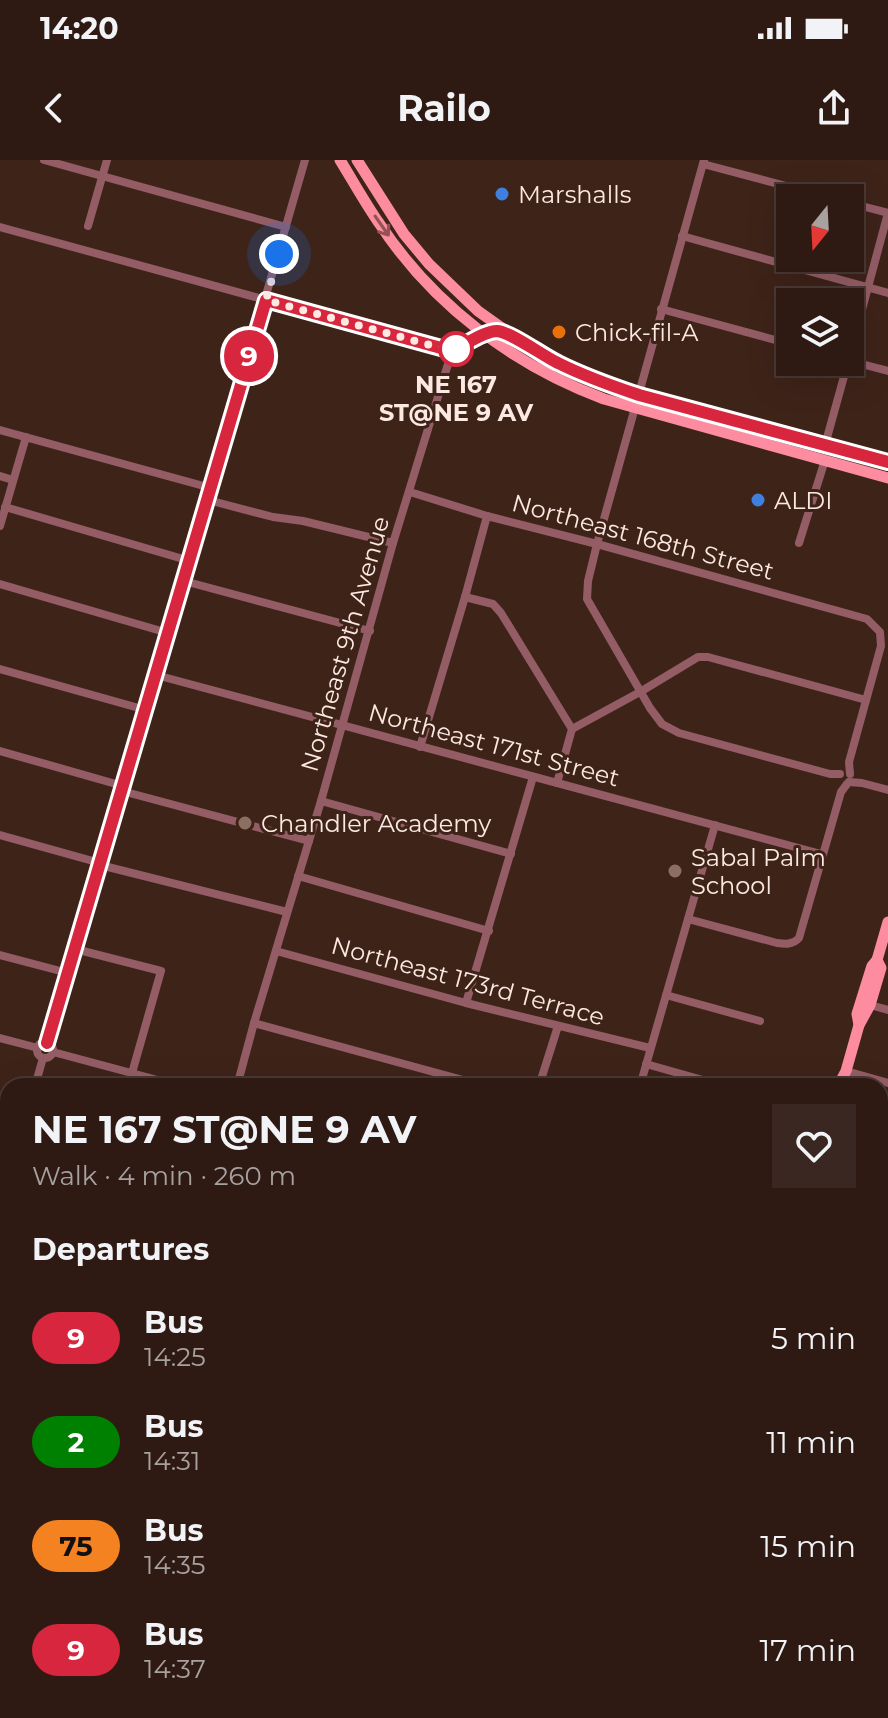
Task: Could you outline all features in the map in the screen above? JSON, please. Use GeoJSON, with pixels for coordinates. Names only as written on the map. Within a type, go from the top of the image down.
{"type":"FeatureCollection","features":[{"type":"Feature","properties":{"kind":"main road"},"geometry":{"type":"LineString","coordinates":[[340,160],[380,225],[433,290],[510,353],[554,378],[604,399],[888,478]]}},
{"type":"Feature","properties":{"kind":"main road"},"geometry":{"type":"LineString","coordinates":[[357,160],[397,224],[429,264],[470,305],[505,332],[558,363],[639,395],[888,462]]}},
{"type":"Feature","properties":{"kind":"main road"},"geometry":{"type":"LineString","coordinates":[[483,334],[505,332]]}},
{"type":"Feature","properties":{"kind":"main road"},"geometry":{"type":"LineString","coordinates":[[808,456],[825,445]]}},
{"type":"Feature","properties":{"kind":"main road"},"geometry":{"type":"LineString","coordinates":[[825,460],[835,455],[857,453]]}},
{"type":"Feature","properties":{"kind":"main road"},"geometry":{"type":"LineString","coordinates":[[859,1025],[857,1014],[888,922]]}},
{"type":"Feature","properties":{"kind":"main road"},"geometry":{"type":"LineString","coordinates":[[842,1078],[881,968],[877,960]]}},
{"type":"Feature","properties":{"kind":"main road"},"geometry":{"type":"LineString","coordinates":[[846,1071],[847,1078]]}},
{"type":"Feature","properties":{"kind":"street"},"geometry":{"type":"LineString","coordinates":[[44,160],[286,227]]}},
{"type":"Feature","properties":{"kind":"street"},"geometry":{"type":"LineString","coordinates":[[88,226],[107,160]]}},
{"type":"Feature","properties":{"kind":"street"},"geometry":{"type":"LineString","coordinates":[[47,1043],[305,160]]}},
{"type":"Feature","properties":{"kind":"street"},"geometry":{"type":"LineString","coordinates":[[782,184],[704,162],[597,544],[587,599],[640,692],[662,724],[679,733],[888,790]]}},
{"type":"Feature","properties":{"kind":"street"},"geometry":{"type":"LineString","coordinates":[[864,207],[888,213],[864,303]]}},
{"type":"Feature","properties":{"kind":"street"},"geometry":{"type":"LineString","coordinates":[[0,227],[452,351],[483,334]]}},
{"type":"Feature","properties":{"kind":"street"},"geometry":{"type":"LineString","coordinates":[[682,236],[888,293]]}},
{"type":"Feature","properties":{"kind":"street"},"geometry":{"type":"LineString","coordinates":[[661,309],[776,340]]}},
{"type":"Feature","properties":{"kind":"street","name":"Northeast 9th Avenue"},"geometry":{"type":"LineString","coordinates":[[239,1078],[393,543],[452,351]]}},
{"type":"Feature","properties":{"kind":"street"},"geometry":{"type":"LineString","coordinates":[[864,365],[888,371]]}},
{"type":"Feature","properties":{"kind":"street"},"geometry":{"type":"LineString","coordinates":[[825,445],[845,376]]}},
{"type":"Feature","properties":{"kind":"street"},"geometry":{"type":"LineString","coordinates":[[0,430],[211,488]]}},
{"type":"Feature","properties":{"kind":"street"},"geometry":{"type":"LineString","coordinates":[[0,526],[26,437]]}},
{"type":"Feature","properties":{"kind":"street"},"geometry":{"type":"LineString","coordinates":[[799,543],[825,460]]}},
{"type":"Feature","properties":{"kind":"street"},"geometry":{"type":"LineString","coordinates":[[0,476],[13,480]]}},
{"type":"Feature","properties":{"kind":"street","name":"Northeast 168th Street"},"geometry":{"type":"LineString","coordinates":[[410,492],[487,516],[867,619],[880,632],[881,646],[866,700]]}},
{"type":"Feature","properties":{"kind":"street"},"geometry":{"type":"LineString","coordinates":[[208,500],[393,543]]}},
{"type":"Feature","properties":{"kind":"street"},"geometry":{"type":"LineString","coordinates":[[5,507],[190,561]]}},
{"type":"Feature","properties":{"kind":"street"},"geometry":{"type":"LineString","coordinates":[[420,747],[487,516]]}},
{"type":"Feature","properties":{"kind":"street"},"geometry":{"type":"LineString","coordinates":[[184,581],[370,631]]}},
{"type":"Feature","properties":{"kind":"street"},"geometry":{"type":"LineString","coordinates":[[0,584],[168,633]]}},
{"type":"Feature","properties":{"kind":"street"},"geometry":{"type":"LineString","coordinates":[[465,597],[493,604],[501,613],[572,729]]}},
{"type":"Feature","properties":{"kind":"street"},"geometry":{"type":"LineString","coordinates":[[557,783],[572,729],[698,657],[708,657],[866,700],[799,938],[793,943],[777,943],[688,919]]}},
{"type":"Feature","properties":{"kind":"street"},"geometry":{"type":"LineString","coordinates":[[0,669],[146,710]]}},
{"type":"Feature","properties":{"kind":"street","name":"Northeast 171st Street"},"geometry":{"type":"LineString","coordinates":[[156,675],[821,854]]}},
{"type":"Feature","properties":{"kind":"street"},"geometry":{"type":"LineString","coordinates":[[0,751],[309,841]]}},
{"type":"Feature","properties":{"kind":"street"},"geometry":{"type":"LineString","coordinates":[[466,1003],[533,777]]}},
{"type":"Feature","properties":{"kind":"street"},"geometry":{"type":"LineString","coordinates":[[321,801],[511,854]]}},
{"type":"Feature","properties":{"kind":"street"},"geometry":{"type":"LineString","coordinates":[[642,1078],[715,825]]}},
{"type":"Feature","properties":{"kind":"street"},"geometry":{"type":"LineString","coordinates":[[0,836],[287,912]]}},
{"type":"Feature","properties":{"kind":"street"},"geometry":{"type":"LineString","coordinates":[[298,876],[489,931]]}},
{"type":"Feature","properties":{"kind":"street"},"geometry":{"type":"LineString","coordinates":[[75,949],[161,971],[132,1073]]}},
{"type":"Feature","properties":{"kind":"street","name":"Northeast 173rd Terrace"},"geometry":{"type":"LineString","coordinates":[[276,951],[466,1003],[650,1048]]}},
{"type":"Feature","properties":{"kind":"street"},"geometry":{"type":"LineString","coordinates":[[0,955],[68,973]]}},
{"type":"Feature","properties":{"kind":"street"},"geometry":{"type":"LineString","coordinates":[[666,995],[760,1021]]}},
{"type":"Feature","properties":{"kind":"street"},"geometry":{"type":"LineString","coordinates":[[870,1005],[888,1010]]}},
{"type":"Feature","properties":{"kind":"street"},"geometry":{"type":"LineString","coordinates":[[254,1023],[456,1078]]}},
{"type":"Feature","properties":{"kind":"street"},"geometry":{"type":"LineString","coordinates":[[542,1078],[558,1026]]}},
{"type":"Feature","properties":{"kind":"street"},"geometry":{"type":"LineString","coordinates":[[0,1038],[38,1048]]}},
{"type":"Feature","properties":{"kind":"street"},"geometry":{"type":"LineString","coordinates":[[47,1043],[42,1043],[38,1048],[38,1055],[50,1057],[53,1052]]}},
{"type":"Feature","properties":{"kind":"street"},"geometry":{"type":"LineString","coordinates":[[47,1043],[53,1052]]}},
{"type":"Feature","properties":{"kind":"street"},"geometry":{"type":"LineString","coordinates":[[53,1052],[150,1078]]}},
{"type":"Feature","properties":{"kind":"street"},"geometry":{"type":"LineString","coordinates":[[37,1078],[43,1058]]}},
{"type":"Feature","properties":{"kind":"street"},"geometry":{"type":"LineString","coordinates":[[646,1064],[688,1078]]}},
{"type":"Feature","properties":{"kind":"street"},"geometry":{"type":"LineString","coordinates":[[846,1071],[870,1078]]}},
{"type":"Feature","properties":{"kind":"bus line","name":"9"},"geometry":{"type":"LineString","coordinates":[[47,1043],[266,300],[452,351],[488,332],[505,332],[558,363],[639,395],[888,462]]}},
{"type":"Feature","properties":{"kind":"place","name":"Marshalls"},"geometry":{"type":"Point","coordinates":[502,194]}},
{"type":"Feature","properties":{"kind":"place","name":"Chick-fil-A"},"geometry":{"type":"Point","coordinates":[559,332]}},
{"type":"Feature","properties":{"kind":"place","name":"NE 167 ST@NE 9 AV"},"geometry":{"type":"Point","coordinates":[456,349]}},
{"type":"Feature","properties":{"kind":"place","name":"ALDI"},"geometry":{"type":"Point","coordinates":[758,500]}},
{"type":"Feature","properties":{"kind":"place","name":"Chandler Academy"},"geometry":{"type":"Point","coordinates":[245,823]}},
{"type":"Feature","properties":{"kind":"place","name":"Sabal Palm School"},"geometry":{"type":"Point","coordinates":[675,871]}},
{"type":"Feature","properties":{"kind":"route"},"geometry":{"type":"LineString","coordinates":[[279,254],[266,300],[452,351],[456,349]]}}]}
